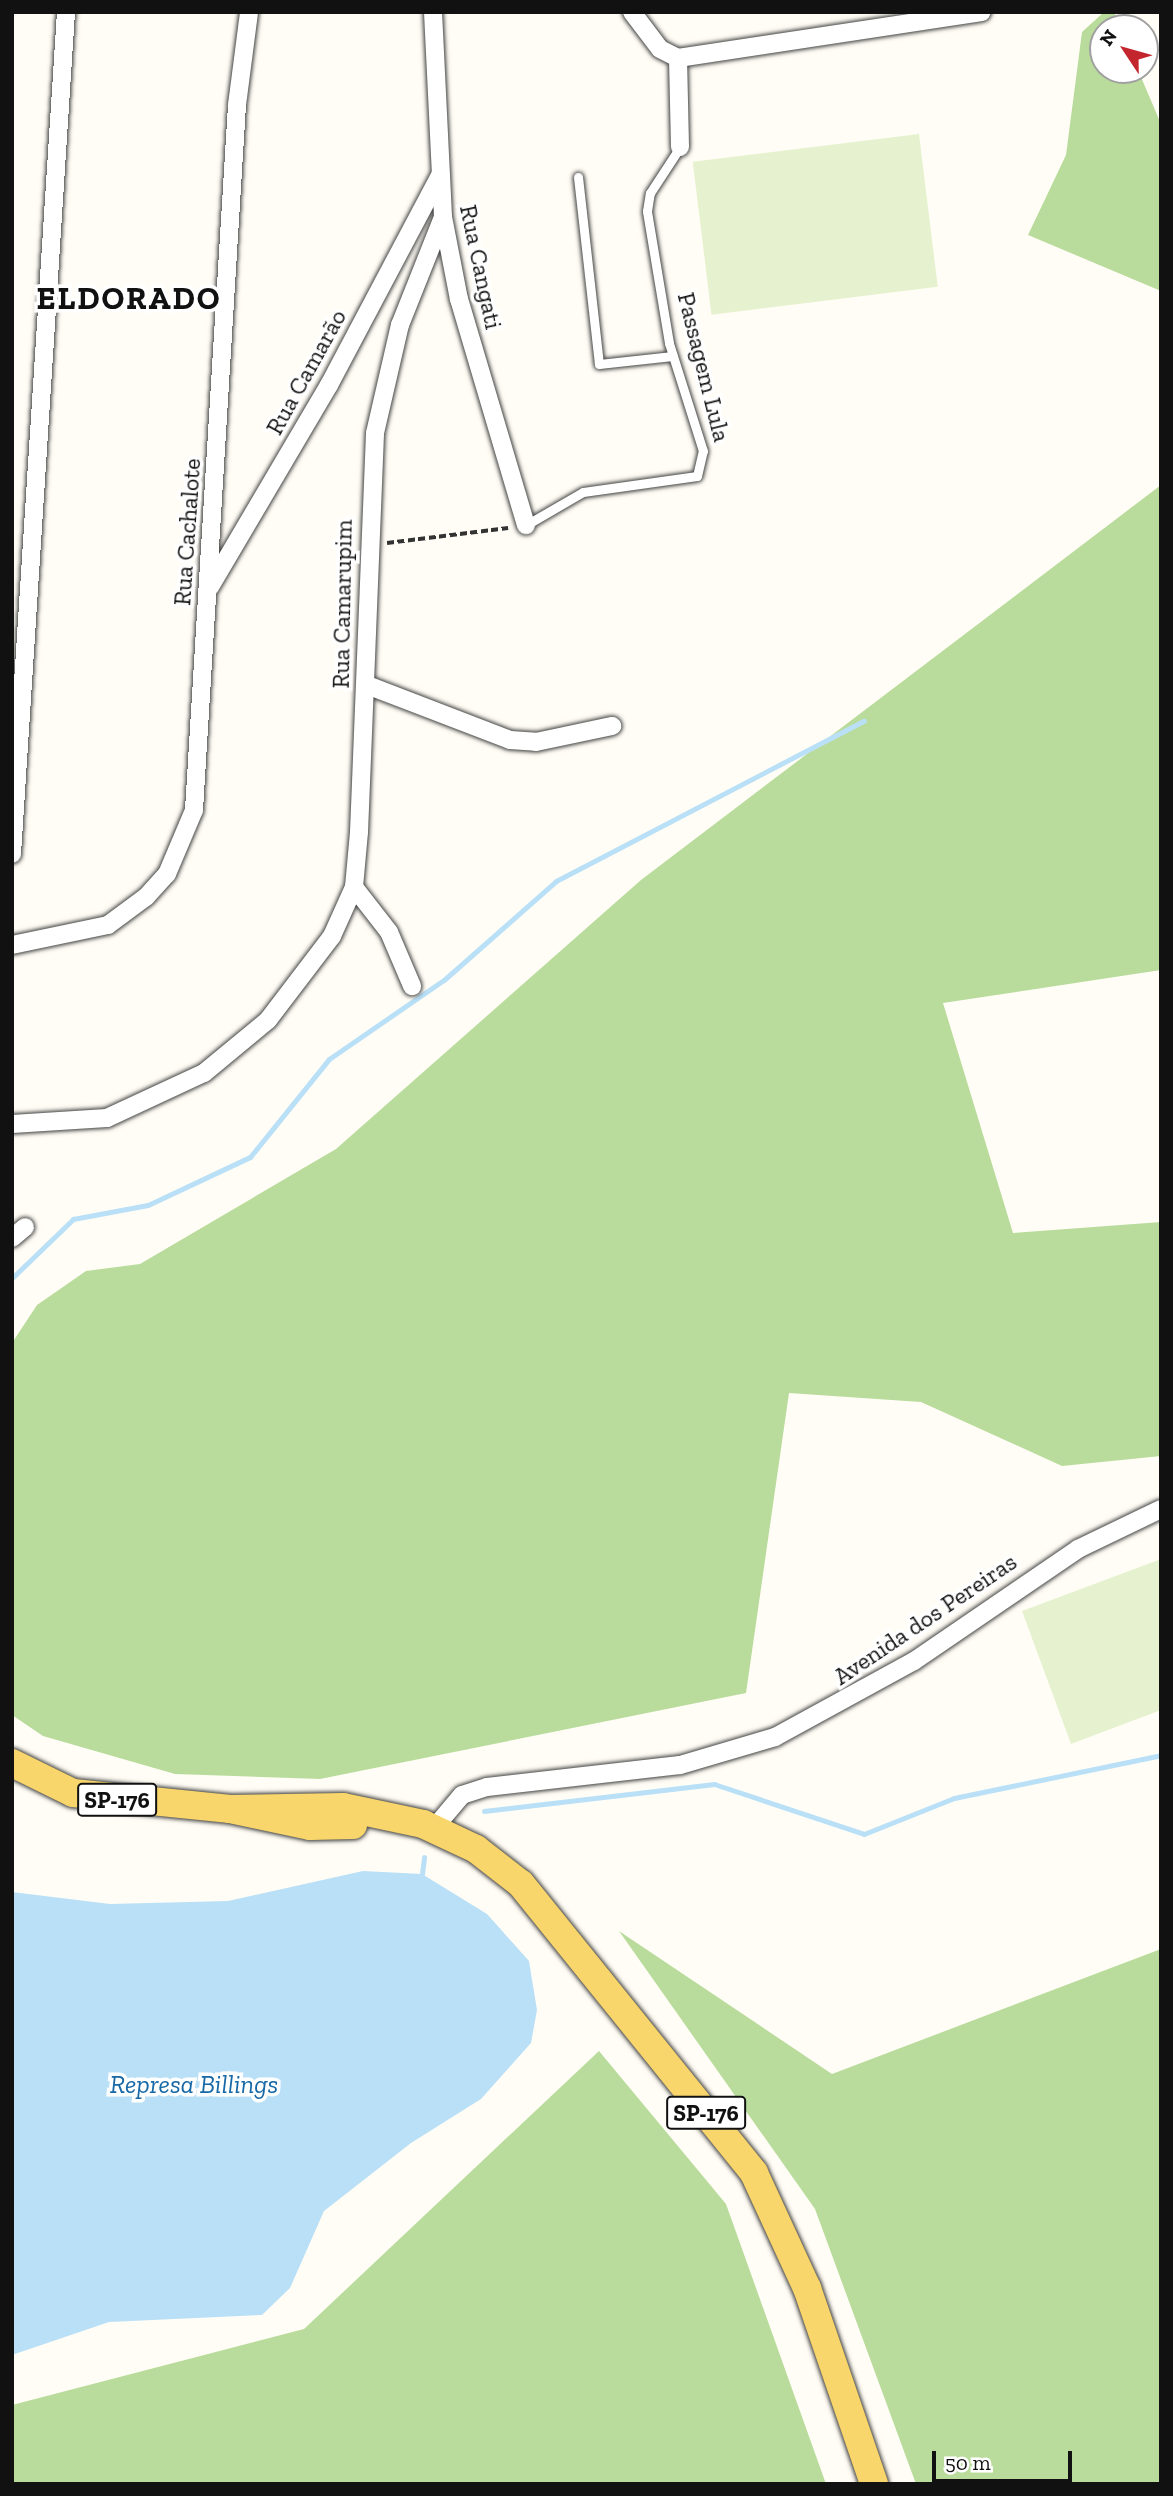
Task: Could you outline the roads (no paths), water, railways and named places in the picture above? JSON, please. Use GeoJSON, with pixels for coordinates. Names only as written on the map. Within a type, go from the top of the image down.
{"type":"FeatureCollection","features":[{"type":"Feature","properties":{"kind":"main road","name":"SP-176"},"geometry":{"type":"LineString","coordinates":[[12,1763],[73,1793],[230,1810],[310,1826],[429,1825],[502,1867],[550,1914],[754,2172],[807,2288],[874,2484]]}},
{"type":"Feature","properties":{"kind":"street"},"geometry":{"type":"LineString","coordinates":[[12,854],[15,749],[66,12]]}},
{"type":"Feature","properties":{"kind":"street","name":"Rua Cachalote"},"geometry":{"type":"LineString","coordinates":[[12,945],[108,925],[167,874],[184,840],[199,777],[208,590],[249,12]]}},
{"type":"Feature","properties":{"kind":"street","name":"Rua Cangati"},"geometry":{"type":"LineString","coordinates":[[433,12],[443,217],[459,299],[526,525]]}},
{"type":"Feature","properties":{"kind":"street"},"geometry":{"type":"LineString","coordinates":[[632,12],[660,50],[678,58],[924,17],[982,12]]}},
{"type":"Feature","properties":{"kind":"street","name":"Passagem Lula"},"geometry":{"type":"LineString","coordinates":[[678,58],[680,147]]}},
{"type":"Feature","properties":{"kind":"street","name":"Rua Camarão"},"geometry":{"type":"LineString","coordinates":[[208,590],[329,385],[440,174]]}},
{"type":"Feature","properties":{"kind":"street","name":"Rua Camarupim"},"geometry":{"type":"LineString","coordinates":[[354,887],[367,685],[368,488],[386,374],[443,217]]}},
{"type":"Feature","properties":{"kind":"street"},"geometry":{"type":"LineString","coordinates":[[367,685],[510,740],[536,742],[612,726]]}},
{"type":"Feature","properties":{"kind":"street"},"geometry":{"type":"LineString","coordinates":[[12,1124],[107,1118],[204,1073],[296,988],[332,936],[354,887],[389,932],[412,986]]}},
{"type":"Feature","properties":{"kind":"street","name":"Avenida dos Pereiras"},"geometry":{"type":"LineString","coordinates":[[429,1825],[462,1796],[487,1787],[680,1765],[775,1737],[914,1661],[1078,1549],[1161,1509]]}},
{"type":"Feature","properties":{"kind":"lane","name":"Passagem Lula"},"geometry":{"type":"LineString","coordinates":[[526,525],[583,492],[697,475],[703,451],[673,356],[647,211],[650,193],[680,147]]}},
{"type":"Feature","properties":{"kind":"lane"},"geometry":{"type":"LineString","coordinates":[[578,177],[599,364],[673,356]]}},
{"type":"Feature","properties":{"kind":"water","name":"Represa Billings"},"geometry":{"type":"Polygon","coordinates":[[[363,1871],[422,1874],[487,1914],[529,1961],[537,2010],[531,2043],[481,2099],[411,2143],[324,2211],[290,2288],[262,2315],[109,2322],[12,2355],[12,1892],[110,1904],[228,1901],[363,1871]]]}},
{"type":"Feature","properties":{"kind":"waterway"},"geometry":{"type":"LineString","coordinates":[[12,1278],[73,1219],[148,1205],[250,1157],[329,1059],[445,979],[556,881],[864,721]]}},
{"type":"Feature","properties":{"kind":"waterway"},"geometry":{"type":"LineString","coordinates":[[484,1811],[714,1784],[864,1834],[954,1798],[1161,1755]]}},
{"type":"Feature","properties":{"kind":"waterway"},"geometry":{"type":"LineString","coordinates":[[422,1874],[424,1857]]}},
{"type":"Feature","properties":{"kind":"district","name":"ELDORADO"},"geometry":{"type":"Point","coordinates":[129,298]}}]}
